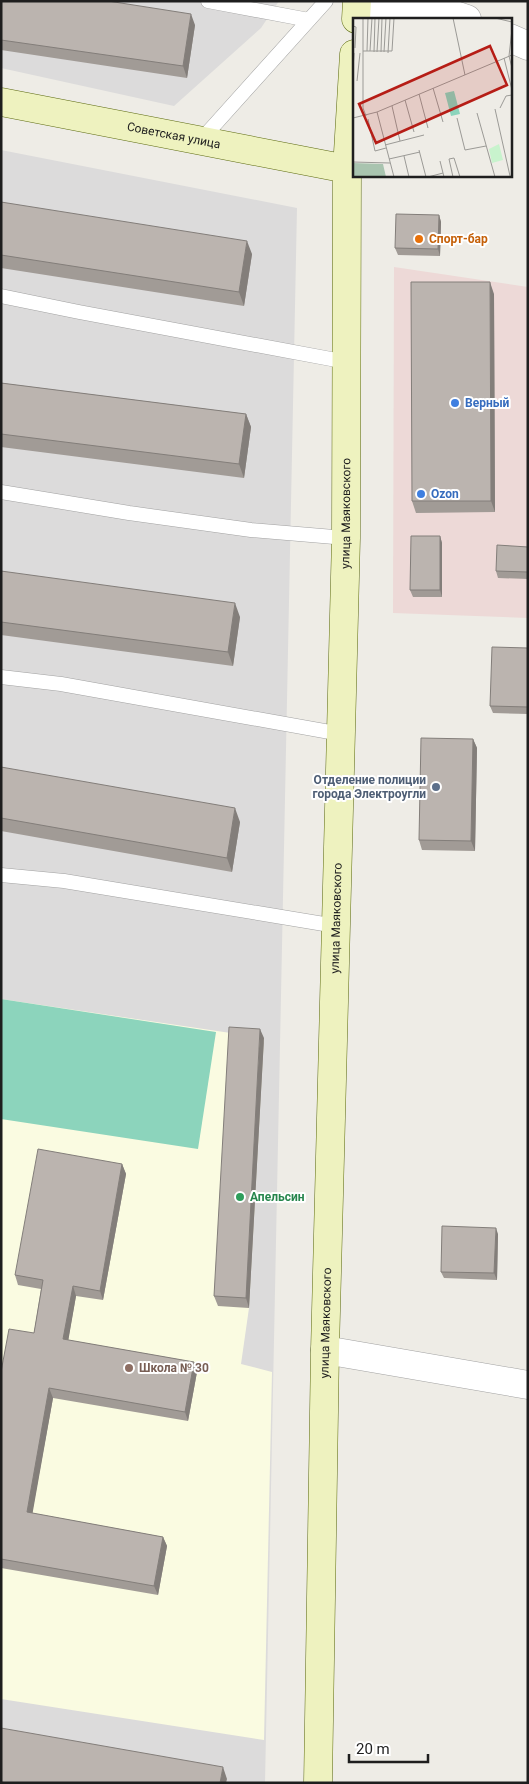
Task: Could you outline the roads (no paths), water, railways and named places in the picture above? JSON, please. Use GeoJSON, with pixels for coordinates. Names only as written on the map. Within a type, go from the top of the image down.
{"type":"FeatureCollection","features":[{"type":"Feature","properties":{"kind":"street"},"geometry":{"type":"LineString","coordinates":[[357,10],[418,7],[440,10],[465,18]]}},
{"type":"Feature","properties":{"kind":"street"},"geometry":{"type":"LineString","coordinates":[[512,39],[528,46]]}},
{"type":"Feature","properties":{"kind":"street","name":"улица Маяковского"},"geometry":{"type":"LineString","coordinates":[[318,1783],[326,1350],[346,538],[347,169],[353,70]]}},
{"type":"Feature","properties":{"kind":"street","name":"Советская улица"},"geometry":{"type":"LineString","coordinates":[[1,102],[347,169]]}},
{"type":"Feature","properties":{"kind":"street"},"geometry":{"type":"LineString","coordinates":[[326,1350],[528,1385]]}},
{"type":"Feature","properties":{"kind":"lane"},"geometry":{"type":"LineString","coordinates":[[208,1],[309,20]]}},
{"type":"Feature","properties":{"kind":"lane"},"geometry":{"type":"LineString","coordinates":[[201,140],[326,1]]}},
{"type":"Feature","properties":{"kind":"lane"},"geometry":{"type":"LineString","coordinates":[[1,296],[347,362]]}},
{"type":"Feature","properties":{"kind":"lane"},"geometry":{"type":"LineString","coordinates":[[1,492],[129,513],[251,530],[346,538]]}},
{"type":"Feature","properties":{"kind":"lane"},"geometry":{"type":"LineString","coordinates":[[1,677],[61,684],[341,734]]}},
{"type":"Feature","properties":{"kind":"lane"},"geometry":{"type":"LineString","coordinates":[[1,875],[64,881],[336,926]]}},
{"type":"Feature","properties":{"kind":"place","name":"Спорт-бар"},"geometry":{"type":"Point","coordinates":[419,239]}},
{"type":"Feature","properties":{"kind":"place","name":"Верный"},"geometry":{"type":"Point","coordinates":[455,403]}},
{"type":"Feature","properties":{"kind":"place","name":"Ozon"},"geometry":{"type":"Point","coordinates":[421,494]}},
{"type":"Feature","properties":{"kind":"place","name":"Отделение полиции города Электроугли"},"geometry":{"type":"Point","coordinates":[436,787]}},
{"type":"Feature","properties":{"kind":"place","name":"Апельсин"},"geometry":{"type":"Point","coordinates":[240,1197]}},
{"type":"Feature","properties":{"kind":"place","name":"Школа № 30"},"geometry":{"type":"Point","coordinates":[129,1368]}}]}
